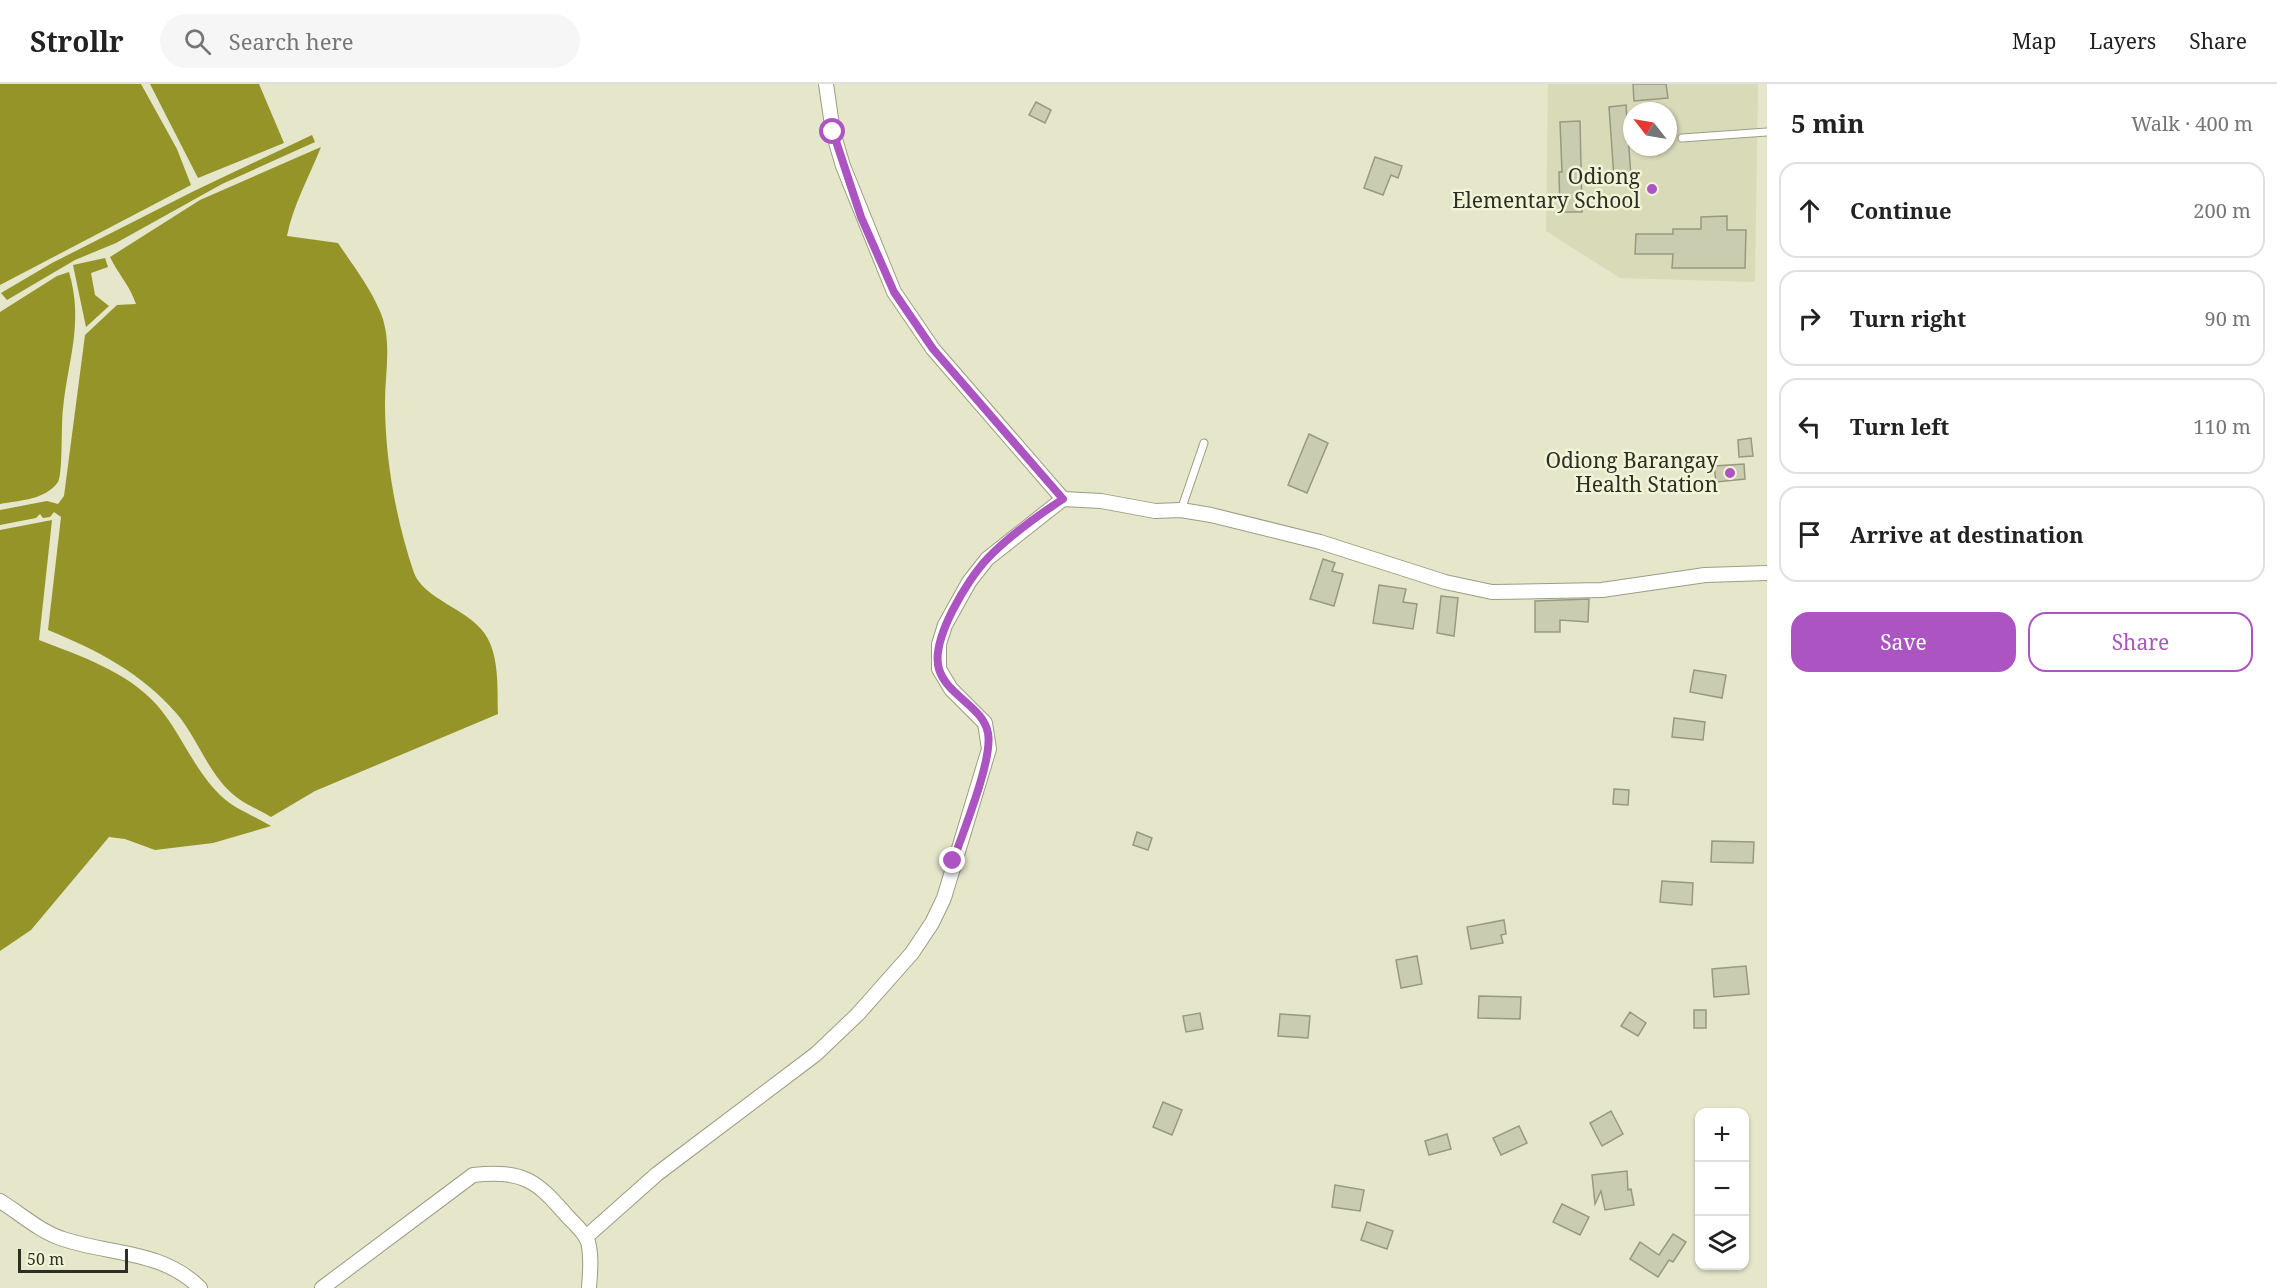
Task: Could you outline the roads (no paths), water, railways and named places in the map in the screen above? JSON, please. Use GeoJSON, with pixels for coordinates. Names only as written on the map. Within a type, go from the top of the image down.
{"type":"FeatureCollection","features":[{"type":"Feature","properties":{"kind":"street"},"geometry":{"type":"LineString","coordinates":[[826,84],[833,132],[843,166],[894,292],[933,349],[1063,499]]}},
{"type":"Feature","properties":{"kind":"street"},"geometry":{"type":"LineString","coordinates":[[586,1238],[657,1174],[816,1054],[858,1014],[912,953],[932,923],[944,898],[989,749],[985,723],[951,689],[939,669],[939,644],[945,626],[969,582],[987,559],[1063,499],[1101,501],[1155,511],[1181,510],[1320,542],[1445,582],[1492,592],[1602,590],[1705,575],[1767,573]]}},
{"type":"Feature","properties":{"kind":"street"},"geometry":{"type":"LineString","coordinates":[[322,1288],[473,1176],[500,1174],[532,1181],[550,1196],[586,1238],[590,1257],[589,1288]]}},
{"type":"Feature","properties":{"kind":"street"},"geometry":{"type":"LineString","coordinates":[[0,1202],[62,1239],[164,1262],[200,1288]]}},
{"type":"Feature","properties":{"kind":"lane"},"geometry":{"type":"LineString","coordinates":[[1682,138],[1767,132]]}},
{"type":"Feature","properties":{"kind":"lane"},"geometry":{"type":"LineString","coordinates":[[1181,510],[1204,443]]}},
{"type":"Feature","properties":{"kind":"place","name":"Odiong Elementary School"},"geometry":{"type":"Point","coordinates":[1652,189]}},
{"type":"Feature","properties":{"kind":"place","name":"Odiong Barangay Health Station"},"geometry":{"type":"Point","coordinates":[1730,473]}}]}
